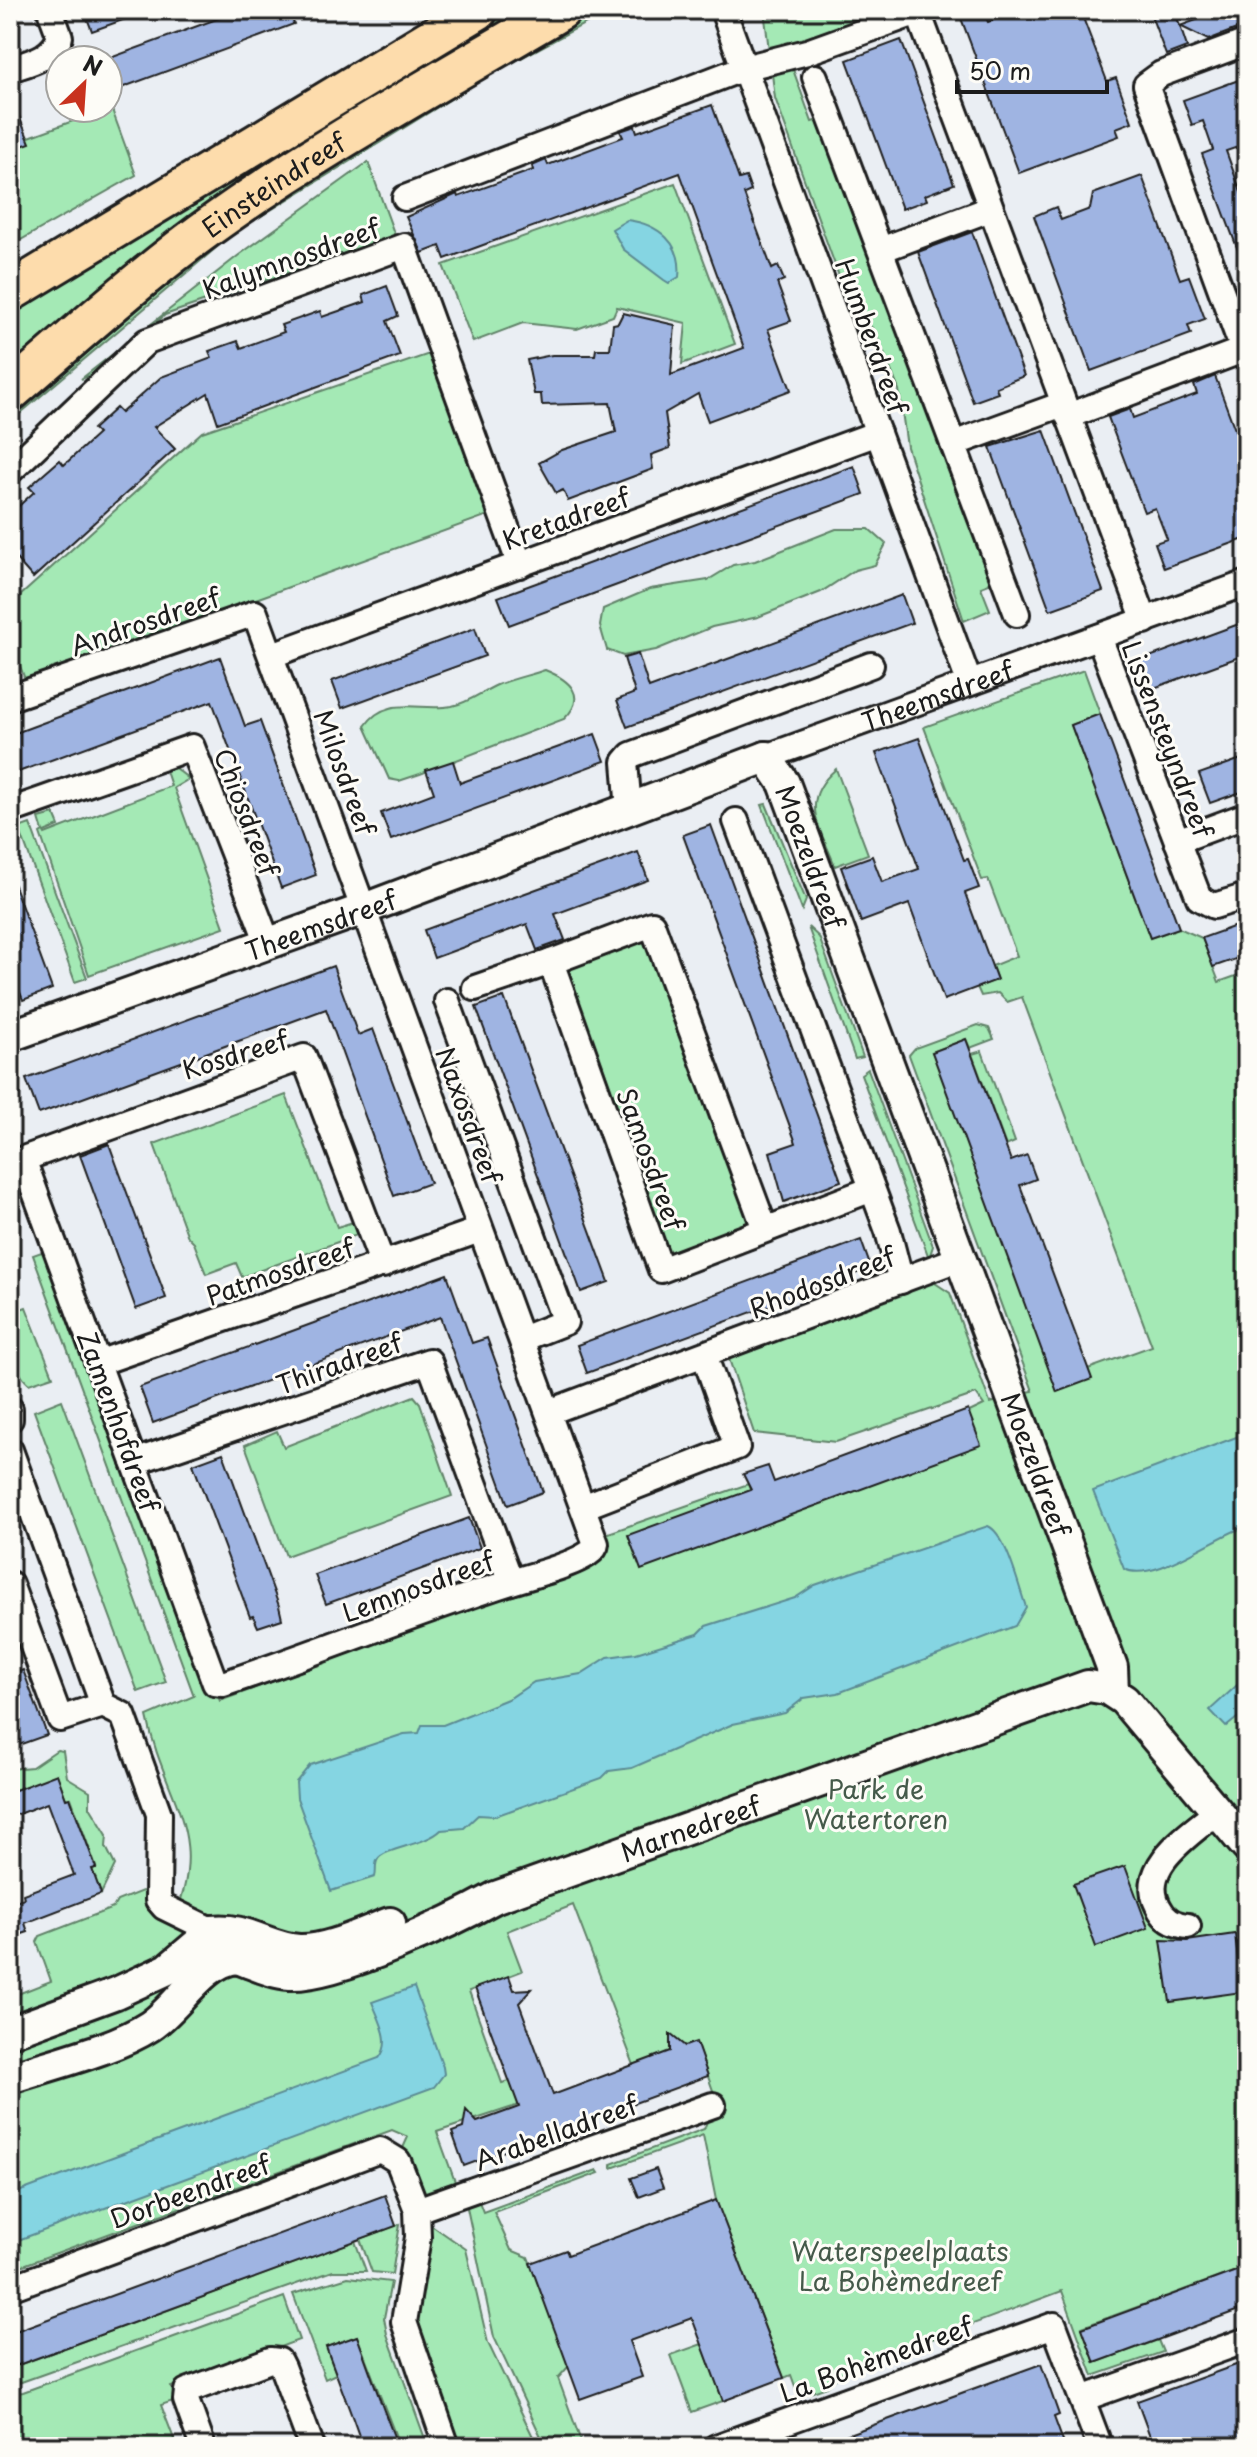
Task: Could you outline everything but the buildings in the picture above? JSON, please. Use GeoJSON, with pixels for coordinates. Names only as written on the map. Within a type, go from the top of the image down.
{"type":"FeatureCollection","features":[{"type":"Feature","properties":{"kind":"main road","name":"Einsteindreef"},"geometry":{"type":"LineString","coordinates":[[10,292],[478,10]]}},
{"type":"Feature","properties":{"kind":"main road","name":"Einsteindreef"},"geometry":{"type":"LineString","coordinates":[[10,392],[175,252],[221,218],[317,154],[561,10]]}},
{"type":"Feature","properties":{"kind":"street"},"geometry":{"type":"LineString","coordinates":[[10,69],[51,54],[56,47],[60,37],[50,10]]}},
{"type":"Feature","properties":{"kind":"street","name":"Humberdreef"},"geometry":{"type":"LineString","coordinates":[[723,10],[969,682]]}},
{"type":"Feature","properties":{"kind":"street"},"geometry":{"type":"LineString","coordinates":[[405,198],[744,68],[807,52],[918,12],[1145,621]]}},
{"type":"Feature","properties":{"kind":"street"},"geometry":{"type":"LineString","coordinates":[[953,444],[1066,410],[1243,350],[1146,85],[1161,74],[1247,42]]}},
{"type":"Feature","properties":{"kind":"street","name":"Humberdreef"},"geometry":{"type":"LineString","coordinates":[[815,77],[883,249],[1017,614]]}},
{"type":"Feature","properties":{"kind":"street"},"geometry":{"type":"LineString","coordinates":[[883,249],[990,209]]}},
{"type":"Feature","properties":{"kind":"street","name":"Kalymnosdreef"},"geometry":{"type":"LineString","coordinates":[[10,471],[147,341],[404,246],[520,565]]}},
{"type":"Feature","properties":{"kind":"street","name":"Kretadreef"},"geometry":{"type":"LineString","coordinates":[[272,655],[878,433]]}},
{"type":"Feature","properties":{"kind":"street","name":"Theemsdreef"},"geometry":{"type":"LineString","coordinates":[[10,1036],[364,909],[969,682],[1247,583]]}},
{"type":"Feature","properties":{"kind":"street","name":"Androsdreef"},"geometry":{"type":"LineString","coordinates":[[12,692],[255,613],[272,655]]}},
{"type":"Feature","properties":{"kind":"street","name":"Lissensteyndreef"},"geometry":{"type":"LineString","coordinates":[[1099,637],[1199,898],[1214,906],[1247,896]]}},
{"type":"Feature","properties":{"kind":"street","name":"Milosdreef"},"geometry":{"type":"LineString","coordinates":[[272,655],[364,909]]}},
{"type":"Feature","properties":{"kind":"street","name":"Theemsdreef"},"geometry":{"type":"LineString","coordinates":[[629,810],[625,762],[631,755],[871,665]]}},
{"type":"Feature","properties":{"kind":"street","name":"Chiosdreef"},"geometry":{"type":"LineString","coordinates":[[10,811],[192,747],[268,943]]}},
{"type":"Feature","properties":{"kind":"street","name":"Moezeldreef"},"geometry":{"type":"LineString","coordinates":[[766,757],[784,783],[878,1044],[1100,1689]]}},
{"type":"Feature","properties":{"kind":"street"},"geometry":{"type":"LineString","coordinates":[[1177,841],[1247,815]]}},
{"type":"Feature","properties":{"kind":"street"},"geometry":{"type":"LineString","coordinates":[[736,821],[872,1189],[901,1281]]}},
{"type":"Feature","properties":{"kind":"street","name":"Naxosdreef"},"geometry":{"type":"LineString","coordinates":[[364,909],[583,1507]]}},
{"type":"Feature","properties":{"kind":"street"},"geometry":{"type":"LineString","coordinates":[[475,988],[652,924],[765,1229]]}},
{"type":"Feature","properties":{"kind":"street","name":"Samosdreef"},"geometry":{"type":"LineString","coordinates":[[551,962],[661,1270],[872,1189]]}},
{"type":"Feature","properties":{"kind":"street","name":"Naxosdreef"},"geometry":{"type":"LineString","coordinates":[[447,1001],[565,1322],[522,1339]]}},
{"type":"Feature","properties":{"kind":"street","name":"Kosdreef"},"geometry":{"type":"LineString","coordinates":[[23,1159],[304,1057],[383,1265]]}},
{"type":"Feature","properties":{"kind":"street","name":"Zamenhofdreef"},"geometry":{"type":"LineString","coordinates":[[23,1159],[215,1683]]}},
{"type":"Feature","properties":{"kind":"street","name":"Patmosdreef"},"geometry":{"type":"LineString","coordinates":[[98,1363],[480,1230]]}},
{"type":"Feature","properties":{"kind":"street","name":"Rhodosdreef"},"geometry":{"type":"LineString","coordinates":[[549,1412],[705,1357],[951,1262]]}},
{"type":"Feature","properties":{"kind":"street"},"geometry":{"type":"LineString","coordinates":[[583,1507],[737,1447],[705,1357]]}},
{"type":"Feature","properties":{"kind":"street","name":"Thiradreef"},"geometry":{"type":"LineString","coordinates":[[134,1462],[429,1361],[511,1582]]}},
{"type":"Feature","properties":{"kind":"street"},"geometry":{"type":"LineString","coordinates":[[10,1409],[10,1419]]}},
{"type":"Feature","properties":{"kind":"street"},"geometry":{"type":"LineString","coordinates":[[10,1450],[103,1705],[123,1715],[159,1814],[158,1900],[164,1907],[213,1931],[218,1943],[237,1958]]}},
{"type":"Feature","properties":{"kind":"street","name":"Lemnosdreef"},"geometry":{"type":"LineString","coordinates":[[215,1683],[223,1684],[316,1653],[594,1552],[596,1544],[583,1507]]}},
{"type":"Feature","properties":{"kind":"street"},"geometry":{"type":"LineString","coordinates":[[10,1584],[60,1719],[103,1705]]}},
{"type":"Feature","properties":{"kind":"street"},"geometry":{"type":"LineString","coordinates":[[1100,1689],[1124,1700],[1247,1847]]}},
{"type":"Feature","properties":{"kind":"street","name":"Marnedreef"},"geometry":{"type":"LineString","coordinates":[[237,1958],[291,1974],[330,1968],[448,1924],[496,1897],[1100,1689]]}},
{"type":"Feature","properties":{"kind":"street"},"geometry":{"type":"LineString","coordinates":[[1188,1926],[1173,1923],[1162,1914],[1153,1892],[1155,1876],[1173,1850],[1218,1811]]}},
{"type":"Feature","properties":{"kind":"street","name":"Marnedreef"},"geometry":{"type":"LineString","coordinates":[[213,1931],[235,1929],[297,1950],[313,1949],[440,1905],[496,1897]]}},
{"type":"Feature","properties":{"kind":"street"},"geometry":{"type":"LineString","coordinates":[[10,2032],[116,1993],[168,1969],[213,1931]]}},
{"type":"Feature","properties":{"kind":"street"},"geometry":{"type":"LineString","coordinates":[[10,2078],[130,2039],[171,2009],[212,1966],[237,1958]]}},
{"type":"Feature","properties":{"kind":"street","name":"Arabelladreef"},"geometry":{"type":"LineString","coordinates":[[417,2210],[713,2105]]}},
{"type":"Feature","properties":{"kind":"street","name":"Dorbeendreef"},"geometry":{"type":"LineString","coordinates":[[10,2288],[380,2150],[398,2161],[417,2210]]}},
{"type":"Feature","properties":{"kind":"street"},"geometry":{"type":"LineString","coordinates":[[417,2210],[418,2237],[404,2322],[447,2447]]}},
{"type":"Feature","properties":{"kind":"street","name":"La Bohèmedreef"},"geometry":{"type":"LineString","coordinates":[[716,2447],[779,2436],[1054,2325],[1082,2399]]}},
{"type":"Feature","properties":{"kind":"street"},"geometry":{"type":"LineString","coordinates":[[1100,2447],[1082,2399],[1247,2340]]}},
{"type":"Feature","properties":{"kind":"street"},"geometry":{"type":"LineString","coordinates":[[203,2447],[186,2400],[187,2391],[270,2360],[279,2361],[282,2367],[312,2447]]}},
{"type":"Feature","properties":{"kind":"green space"},"geometry":{"type":"Polygon","coordinates":[[[497,10],[533,10],[10,375],[10,301],[497,10]]]}},
{"type":"Feature","properties":{"kind":"green space"},"geometry":{"type":"Polygon","coordinates":[[[599,10],[610,10],[493,73],[253,221],[223,242],[10,422],[10,402],[167,271],[489,65],[553,37],[599,10]]]}},
{"type":"Feature","properties":{"kind":"green space"},"geometry":{"type":"Polygon","coordinates":[[[764,10],[896,10],[786,50],[812,122],[825,118],[997,581],[981,587],[990,610],[964,621],[907,447],[899,390],[875,331],[849,304],[775,98],[764,10]]]}},
{"type":"Feature","properties":{"kind":"green space"},"geometry":{"type":"Polygon","coordinates":[[[65,124],[117,124],[136,175],[10,246],[10,144],[65,124]]]}},
{"type":"Feature","properties":{"kind":"green space"},"geometry":{"type":"Polygon","coordinates":[[[368,162],[395,236],[165,315],[99,372],[81,379],[239,255],[368,162]]]}},
{"type":"Feature","properties":{"kind":"green space"},"geometry":{"type":"Polygon","coordinates":[[[675,183],[735,344],[682,364],[686,323],[617,307],[613,316],[577,329],[523,323],[473,342],[443,265],[675,183]]]}},
{"type":"Feature","properties":{"kind":"green space"},"geometry":{"type":"Polygon","coordinates":[[[438,351],[494,513],[26,682],[10,639],[10,605],[202,432],[438,351]]]}},
{"type":"Feature","properties":{"kind":"green space"},"geometry":{"type":"Polygon","coordinates":[[[836,529],[869,529],[886,544],[875,565],[855,570],[821,592],[758,617],[712,627],[656,650],[623,656],[607,650],[600,626],[603,609],[650,589],[708,580],[733,565],[755,561],[836,529]]]}},
{"type":"Feature","properties":{"kind":"green space"},"geometry":{"type":"Polygon","coordinates":[[[545,670],[562,679],[573,690],[575,703],[564,719],[420,774],[399,781],[389,779],[365,726],[374,716],[394,707],[452,706],[497,685],[545,670]]]}},
{"type":"Feature","properties":{"kind":"green space","name":"Park de Watertoren"},"geometry":{"type":"Polygon","coordinates":[[[1084,670],[1100,714],[1071,725],[1150,938],[1179,928],[1202,938],[1219,982],[1247,972],[1247,2267],[1082,2327],[1095,2363],[1158,2340],[1163,2352],[1093,2376],[1062,2291],[843,2372],[827,2387],[799,2397],[791,2375],[784,2378],[716,2200],[703,2135],[612,2168],[611,2164],[704,2129],[716,2099],[696,2043],[634,2065],[573,1905],[507,1931],[522,1971],[469,1991],[502,2083],[510,2081],[519,2105],[437,2132],[458,2190],[421,2196],[403,2148],[408,2137],[392,2130],[10,2270],[10,1997],[51,1981],[37,1942],[40,1936],[113,1908],[117,1901],[142,1891],[150,1895],[160,1919],[171,1925],[183,1893],[188,1865],[187,1840],[147,1716],[194,1696],[33,1255],[50,1249],[220,1701],[592,1564],[607,1553],[603,1535],[748,1484],[750,1490],[641,1569],[984,1405],[976,1394],[836,1442],[754,1433],[728,1356],[932,1281],[950,1293],[990,1403],[999,1401],[901,1064],[905,1062],[1027,1392],[1033,1391],[909,1055],[915,1048],[978,1025],[989,1028],[994,1039],[970,1048],[966,1039],[932,1052],[1088,1369],[1152,1346],[1022,997],[1007,1002],[998,993],[981,996],[977,987],[997,980],[992,966],[1017,956],[988,879],[982,880],[924,727],[1084,670]]]}},
{"type":"Feature","properties":{"kind":"green space"},"geometry":{"type":"Polygon","coordinates":[[[175,768],[189,779],[174,788],[224,927],[89,975],[40,833],[43,831],[39,818],[54,814],[59,826],[45,834],[171,786],[166,771],[175,768]]]}},
{"type":"Feature","properties":{"kind":"green space"},"geometry":{"type":"Polygon","coordinates":[[[836,769],[868,854],[835,866],[819,827],[815,803],[824,781],[836,769]]]}},
{"type":"Feature","properties":{"kind":"green space"},"geometry":{"type":"Polygon","coordinates":[[[766,804],[806,900],[802,910],[762,805],[766,804]]]}},
{"type":"Feature","properties":{"kind":"green space"},"geometry":{"type":"Polygon","coordinates":[[[30,824],[87,978],[75,982],[19,828],[30,824]]]}},
{"type":"Feature","properties":{"kind":"green space"},"geometry":{"type":"Polygon","coordinates":[[[808,927],[819,937],[863,1057],[855,1059],[808,927]]]}},
{"type":"Feature","properties":{"kind":"green space"},"geometry":{"type":"Polygon","coordinates":[[[646,935],[753,1227],[665,1261],[561,969],[646,935]]]}},
{"type":"Feature","properties":{"kind":"green space"},"geometry":{"type":"Polygon","coordinates":[[[982,1051],[1015,1142],[1006,1146],[972,1054],[982,1051]]]}},
{"type":"Feature","properties":{"kind":"green space"},"geometry":{"type":"Polygon","coordinates":[[[868,1069],[933,1246],[929,1258],[861,1074],[868,1069]]]}},
{"type":"Feature","properties":{"kind":"green space"},"geometry":{"type":"Polygon","coordinates":[[[286,1095],[337,1227],[353,1222],[357,1235],[242,1277],[236,1263],[206,1274],[194,1243],[188,1237],[154,1144],[286,1095]]]}},
{"type":"Feature","properties":{"kind":"green space"},"geometry":{"type":"Polygon","coordinates":[[[26,1307],[53,1376],[29,1384],[18,1370],[10,1331],[10,1313],[26,1307]]]}},
{"type":"Feature","properties":{"kind":"green space"},"geometry":{"type":"Polygon","coordinates":[[[414,1396],[420,1403],[452,1496],[286,1556],[245,1445],[277,1431],[284,1447],[414,1396]]]}},
{"type":"Feature","properties":{"kind":"green space"},"geometry":{"type":"Polygon","coordinates":[[[62,1400],[166,1682],[138,1692],[34,1411],[62,1400]]]}},
{"type":"Feature","properties":{"kind":"green space"},"geometry":{"type":"Polygon","coordinates":[[[57,1750],[63,1751],[67,1777],[90,1791],[90,1807],[107,1835],[106,1847],[115,1865],[101,1894],[92,1869],[96,1867],[71,1798],[66,1799],[57,1775],[10,1792],[10,1769],[32,1767],[57,1750]]]}},
{"type":"Feature","properties":{"kind":"green space"},"geometry":{"type":"Polygon","coordinates":[[[597,2170],[599,2173],[494,2212],[511,2250],[528,2257],[569,2366],[558,2378],[583,2447],[546,2447],[494,2337],[466,2203],[478,2199],[483,2212],[597,2170]]]}},
{"type":"Feature","properties":{"kind":"green space"},"geometry":{"type":"Polygon","coordinates":[[[400,2224],[392,2274],[372,2272],[360,2239],[400,2224]]]}},
{"type":"Feature","properties":{"kind":"green space"},"geometry":{"type":"Polygon","coordinates":[[[430,2224],[466,2249],[488,2343],[538,2447],[457,2447],[415,2322],[430,2224]]]}},
{"type":"Feature","properties":{"kind":"green space"},"geometry":{"type":"Polygon","coordinates":[[[355,2241],[366,2271],[333,2271],[10,2386],[10,2368],[355,2241]]]}},
{"type":"Feature","properties":{"kind":"green space"},"geometry":{"type":"Polygon","coordinates":[[[348,2277],[391,2282],[384,2318],[387,2334],[428,2447],[400,2447],[357,2336],[326,2347],[336,2374],[325,2379],[293,2294],[348,2277]]]}},
{"type":"Feature","properties":{"kind":"green space"},"geometry":{"type":"Polygon","coordinates":[[[284,2297],[299,2340],[171,2387],[176,2400],[161,2405],[177,2447],[10,2447],[10,2394],[23,2392],[284,2297]]]}},
{"type":"Feature","properties":{"kind":"green space"},"geometry":{"type":"Polygon","coordinates":[[[702,2344],[723,2401],[692,2412],[671,2355],[702,2344]]]}},
{"type":"Feature","properties":{"kind":"water"},"geometry":{"type":"Polygon","coordinates":[[[627,220],[649,226],[666,237],[677,254],[679,277],[669,283],[623,249],[612,229],[627,220]]]}},
{"type":"Feature","properties":{"kind":"water"},"geometry":{"type":"Polygon","coordinates":[[[1247,1433],[1247,1526],[1167,1565],[1137,1572],[1124,1569],[1093,1491],[1247,1433]]]}},
{"type":"Feature","properties":{"kind":"water"},"geometry":{"type":"Polygon","coordinates":[[[988,1526],[1001,1539],[1026,1607],[1015,1626],[838,1693],[804,1698],[785,1713],[733,1724],[632,1768],[609,1771],[602,1778],[495,1816],[478,1815],[464,1828],[441,1830],[426,1839],[382,1855],[377,1861],[375,1877],[331,1891],[297,1798],[296,1782],[310,1765],[404,1734],[419,1733],[422,1725],[443,1725],[510,1698],[534,1682],[581,1674],[608,1657],[636,1653],[698,1634],[706,1626],[795,1598],[815,1585],[988,1526]]]}},
{"type":"Feature","properties":{"kind":"water"},"geometry":{"type":"Polygon","coordinates":[[[1247,1676],[1247,1710],[1226,1727],[1210,1710],[1247,1676]]]}},
{"type":"Feature","properties":{"kind":"water"},"geometry":{"type":"Polygon","coordinates":[[[414,1987],[443,2067],[444,2074],[434,2087],[10,2243],[10,2195],[379,2058],[385,2038],[372,2002],[414,1987]]]}},
{"type":"Feature","properties":{"kind":"park label","name":"Waterspeelplaats La Bohèmedreef"},"geometry":{"type":"Point","coordinates":[900,2265]}}]}
